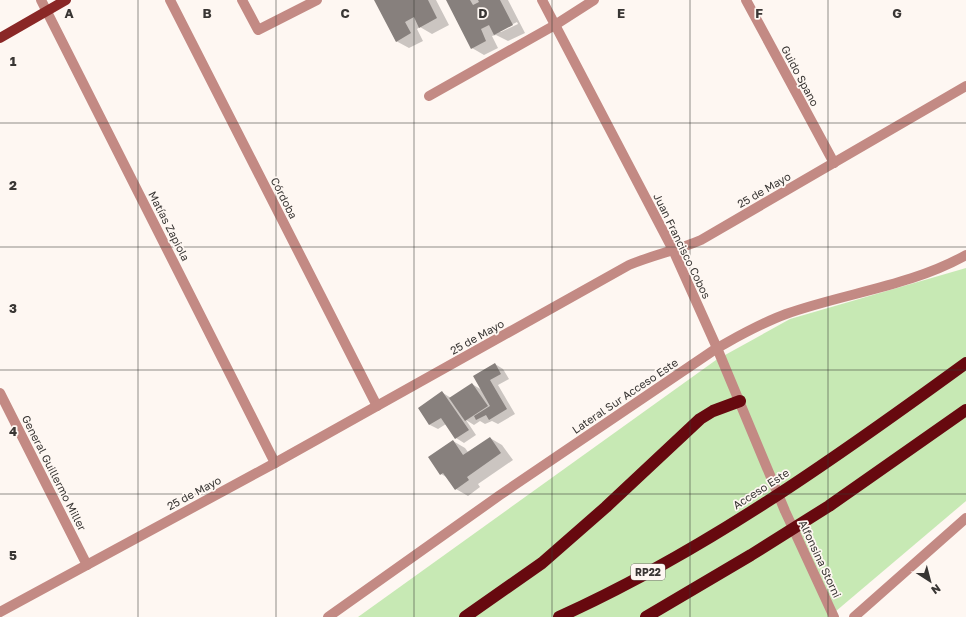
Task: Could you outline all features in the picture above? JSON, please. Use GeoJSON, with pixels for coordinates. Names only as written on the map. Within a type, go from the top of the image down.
{"type":"FeatureCollection","features":[{"type":"Feature","properties":{"kind":"highway","name":"Acceso Este"},"geometry":{"type":"LineString","coordinates":[[559,617],[644,574],[735,521],[825,464],[966,363]]}},
{"type":"Feature","properties":{"kind":"highway"},"geometry":{"type":"LineString","coordinates":[[465,617],[542,563],[606,507],[700,419],[713,411],[740,401]]}},
{"type":"Feature","properties":{"kind":"highway"},"geometry":{"type":"LineString","coordinates":[[651,615],[829,506],[966,410]]}},
{"type":"Feature","properties":{"kind":"main road"},"geometry":{"type":"LineString","coordinates":[[0,38],[66,0]]}},
{"type":"Feature","properties":{"kind":"street","name":"Matías Zapiola"},"geometry":{"type":"LineString","coordinates":[[41,0],[275,463]]}},
{"type":"Feature","properties":{"kind":"street","name":"Córdoba"},"geometry":{"type":"LineString","coordinates":[[170,0],[377,406]]}},
{"type":"Feature","properties":{"kind":"street"},"geometry":{"type":"LineString","coordinates":[[242,0],[258,30],[317,0]]}},
{"type":"Feature","properties":{"kind":"street","name":"Juan Francisco Cobos"},"geometry":{"type":"LineString","coordinates":[[542,0],[673,250],[740,401],[785,510]]}},
{"type":"Feature","properties":{"kind":"street"},"geometry":{"type":"LineString","coordinates":[[429,96],[555,25],[594,0]]}},
{"type":"Feature","properties":{"kind":"street","name":"Guido Spano"},"geometry":{"type":"LineString","coordinates":[[746,0],[834,163]]}},
{"type":"Feature","properties":{"kind":"street","name":"25 de Mayo"},"geometry":{"type":"LineString","coordinates":[[0,612],[275,463],[629,266],[651,256],[701,240],[966,86]]}},
{"type":"Feature","properties":{"kind":"street","name":"Lateral Sur Acceso Este"},"geometry":{"type":"LineString","coordinates":[[328,617],[500,495],[717,348],[754,327],[785,314],[919,275],[966,255]]}},
{"type":"Feature","properties":{"kind":"street","name":"General Guillermo Miller"},"geometry":{"type":"LineString","coordinates":[[0,393],[87,565]]}},
{"type":"Feature","properties":{"kind":"street","name":"Alfonsina Storni"},"geometry":{"type":"LineString","coordinates":[[785,510],[834,617]]}},
{"type":"Feature","properties":{"kind":"street"},"geometry":{"type":"LineString","coordinates":[[854,617],[966,518]]}},
{"type":"Feature","properties":{"kind":"green space"},"geometry":{"type":"Polygon","coordinates":[[[966,268],[966,501],[829,617],[358,617],[716,360],[790,319],[966,268]]]}},
{"type":"Feature","properties":{"kind":"building"},"geometry":{"type":"Polygon","coordinates":[[[374,0],[428,0],[437,18],[419,28],[414,17],[405,22],[411,33],[396,42],[374,0]]]}},
{"type":"Feature","properties":{"kind":"building"},"geometry":{"type":"Polygon","coordinates":[[[446,0],[470,0],[473,5],[479,2],[478,0],[500,0],[513,25],[494,35],[489,25],[481,29],[486,41],[471,49],[446,0]]]}},
{"type":"Feature","properties":{"kind":"building"},"geometry":{"type":"Polygon","coordinates":[[[495,363],[501,374],[490,380],[507,409],[489,420],[486,415],[476,420],[474,416],[490,406],[473,376],[495,363]]]}},
{"type":"Feature","properties":{"kind":"building"},"geometry":{"type":"Polygon","coordinates":[[[472,383],[488,406],[465,421],[449,398],[472,383]]]}},
{"type":"Feature","properties":{"kind":"building"},"geometry":{"type":"Polygon","coordinates":[[[442,391],[469,430],[455,439],[441,418],[429,425],[418,408],[442,391]]]}},
{"type":"Feature","properties":{"kind":"building"},"geometry":{"type":"Polygon","coordinates":[[[490,437],[501,453],[467,477],[469,480],[455,490],[443,473],[440,475],[428,457],[453,440],[463,455],[490,437]]]}}]}
